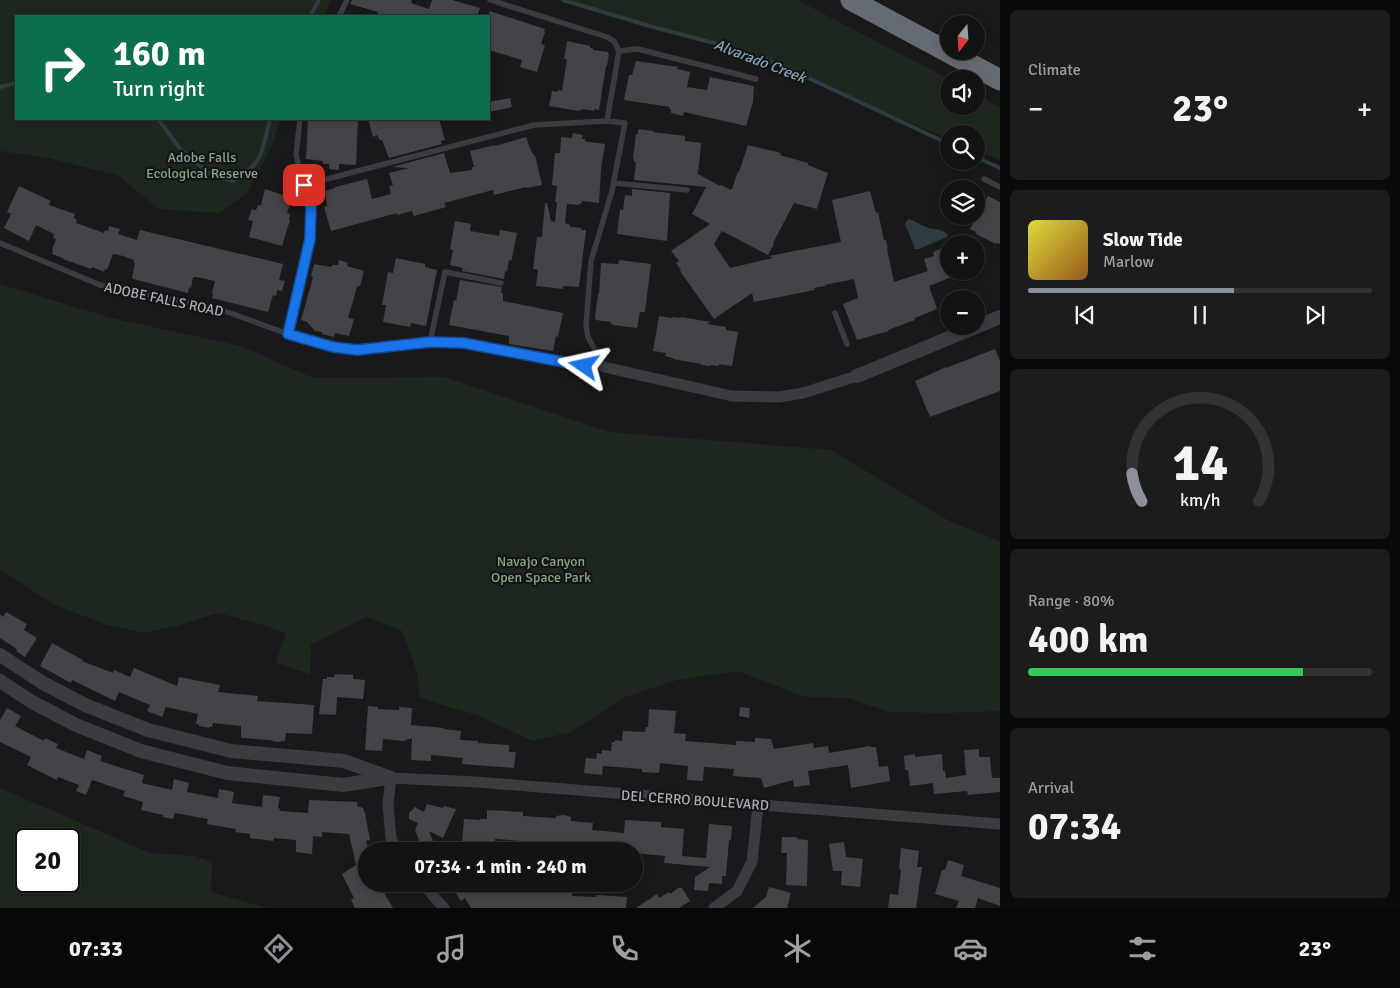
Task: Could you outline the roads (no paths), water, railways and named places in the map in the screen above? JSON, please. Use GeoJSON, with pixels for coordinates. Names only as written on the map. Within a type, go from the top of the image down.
{"type":"FeatureCollection","features":[{"type":"Feature","properties":{"kind":"highway"},"geometry":{"type":"LineString","coordinates":[[851,0],[1000,80]]}},
{"type":"Feature","properties":{"kind":"street","name":"ADOBE FALLS ROAD"},"geometry":{"type":"LineString","coordinates":[[604,367],[732,396],[779,396],[795,394],[857,376],[1000,318]]}},
{"type":"Feature","properties":{"kind":"street","name":"DEL CERRO BOULEVARD"},"geometry":{"type":"LineString","coordinates":[[0,654],[43,683],[76,700],[148,730],[231,751],[344,761],[391,778]]}},
{"type":"Feature","properties":{"kind":"street","name":"DEL CERRO BOULEVARD"},"geometry":{"type":"LineString","coordinates":[[0,681],[32,702],[76,725],[141,751],[227,773],[343,785],[391,778],[476,782],[1000,824]]}},
{"type":"Feature","properties":{"kind":"street"},"geometry":{"type":"LineString","coordinates":[[391,778],[388,804],[393,842]]}},
{"type":"Feature","properties":{"kind":"street"},"geometry":{"type":"LineString","coordinates":[[714,908],[737,891],[752,862],[758,805]]}},
{"type":"Feature","properties":{"kind":"street"},"geometry":{"type":"LineString","coordinates":[[430,892],[444,908]]}},
{"type":"Feature","properties":{"kind":"lane"},"geometry":{"type":"LineString","coordinates":[[339,15],[346,0]]}},
{"type":"Feature","properties":{"kind":"lane"},"geometry":{"type":"LineString","coordinates":[[490,0],[607,37],[614,41],[619,51],[607,121]]}},
{"type":"Feature","properties":{"kind":"lane"},"geometry":{"type":"LineString","coordinates":[[619,51],[638,49],[756,79]]}},
{"type":"Feature","properties":{"kind":"lane"},"geometry":{"type":"LineString","coordinates":[[288,334],[310,239],[311,208],[296,155],[300,120]]}},
{"type":"Feature","properties":{"kind":"lane"},"geometry":{"type":"LineString","coordinates":[[304,185],[534,125],[607,121],[625,123],[614,183],[591,261],[586,326],[588,338],[604,367]]}},
{"type":"Feature","properties":{"kind":"lane"},"geometry":{"type":"LineString","coordinates":[[984,179],[1000,186]]}},
{"type":"Feature","properties":{"kind":"lane"},"geometry":{"type":"LineString","coordinates":[[614,183],[687,190]]}},
{"type":"Feature","properties":{"kind":"lane","name":"ADOBE FALLS ROAD"},"geometry":{"type":"LineString","coordinates":[[0,243],[100,285],[220,309],[288,334],[333,347],[357,350],[430,342],[464,343],[584,366],[604,367]]}},
{"type":"Feature","properties":{"kind":"lane"},"geometry":{"type":"LineString","coordinates":[[430,342],[445,272],[501,283]]}},
{"type":"Feature","properties":{"kind":"lane"},"geometry":{"type":"LineString","coordinates":[[834,313],[847,344]]}},
{"type":"Feature","properties":{"kind":"waterway","name":"Alvarado Creek"},"geometry":{"type":"LineString","coordinates":[[311,15],[319,0]]}},
{"type":"Feature","properties":{"kind":"waterway","name":"Alvarado Creek"},"geometry":{"type":"LineString","coordinates":[[563,0],[725,46],[785,67],[940,140]]}},
{"type":"Feature","properties":{"kind":"waterway","name":"Alvarado Creek"},"geometry":{"type":"LineString","coordinates":[[0,87],[15,83]]}},
{"type":"Feature","properties":{"kind":"waterway","name":"Alvarado Creek"},"geometry":{"type":"LineString","coordinates":[[159,120],[181,150],[211,175],[233,181],[243,175],[256,162],[263,148],[270,120]]}},
{"type":"Feature","properties":{"kind":"waterway","name":"Alvarado Creek"},"geometry":{"type":"LineString","coordinates":[[985,161],[1000,168]]}},
{"type":"Feature","properties":{"kind":"park label","name":"Adobe Falls Ecological Reserve"},"geometry":{"type":"Point","coordinates":[202,166]}},
{"type":"Feature","properties":{"kind":"park label","name":"Navajo Canyon Open Space Park"},"geometry":{"type":"Point","coordinates":[541,570]}}]}
